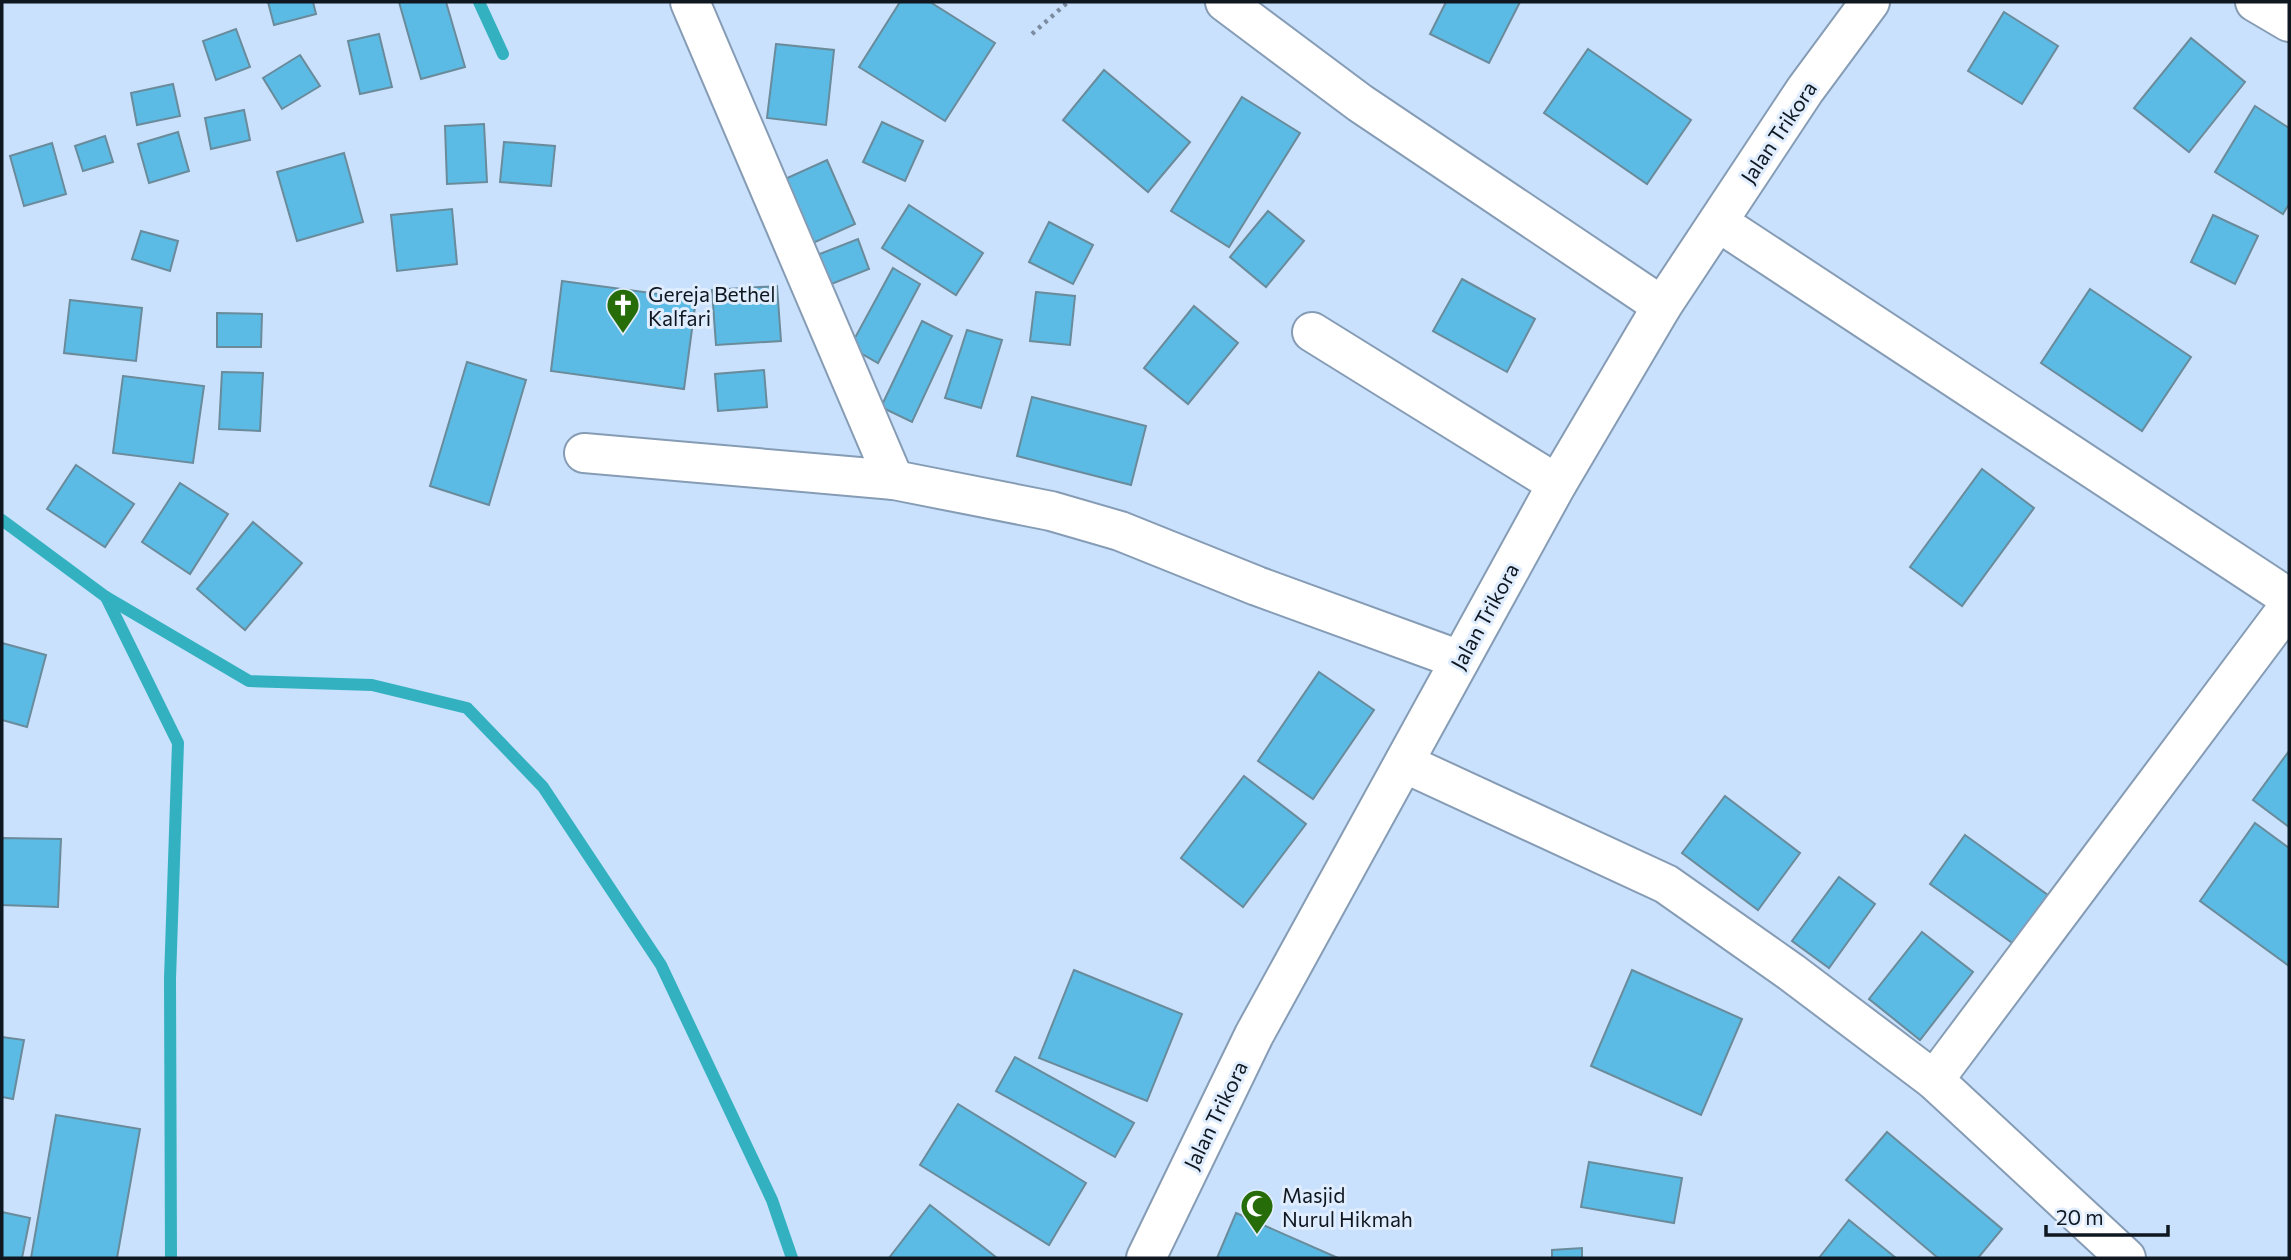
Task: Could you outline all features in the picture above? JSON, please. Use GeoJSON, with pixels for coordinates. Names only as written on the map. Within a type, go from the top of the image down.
{"type":"FeatureCollection","features":[{"type":"Feature","properties":{"kind":"street"},"geometry":{"type":"LineString","coordinates":[[690,2],[894,480]]}},
{"type":"Feature","properties":{"kind":"street"},"geometry":{"type":"LineString","coordinates":[[1225,2],[1360,103],[1662,306]]}},
{"type":"Feature","properties":{"kind":"street","name":"Jalan Trikora"},"geometry":{"type":"LineString","coordinates":[[1146,1258],[1254,1035],[1557,484],[1662,306],[1805,90],[1870,2]]}},
{"type":"Feature","properties":{"kind":"street"},"geometry":{"type":"LineString","coordinates":[[2255,2],[2289,22]]}},
{"type":"Feature","properties":{"kind":"street"},"geometry":{"type":"LineString","coordinates":[[1718,222],[2289,598]]}},
{"type":"Feature","properties":{"kind":"street"},"geometry":{"type":"LineString","coordinates":[[1312,332],[1557,484]]}},
{"type":"Feature","properties":{"kind":"street"},"geometry":{"type":"LineString","coordinates":[[584,453],[894,480],[1038,508],[1120,531],[1460,660]]}},
{"type":"Feature","properties":{"kind":"street"},"geometry":{"type":"LineString","coordinates":[[1934,1080],[2289,606]]}},
{"type":"Feature","properties":{"kind":"street"},"geometry":{"type":"LineString","coordinates":[[1404,763],[1665,884],[1791,972],[1934,1080],[2117,1255]]}},
{"type":"Feature","properties":{"kind":"path"},"geometry":{"type":"LineString","coordinates":[[1032,34],[1068,2]]}},
{"type":"Feature","properties":{"kind":"building"},"geometry":{"type":"Polygon","coordinates":[[[268,2],[313,2],[316,14],[274,25],[268,2]]]}},
{"type":"Feature","properties":{"kind":"building"},"geometry":{"type":"Polygon","coordinates":[[[399,2],[446,2],[465,67],[421,79],[399,2]]]}},
{"type":"Feature","properties":{"kind":"building"},"geometry":{"type":"Polygon","coordinates":[[[900,2],[930,2],[995,43],[945,121],[859,67],[900,2]]]}},
{"type":"Feature","properties":{"kind":"building"},"geometry":{"type":"Polygon","coordinates":[[[1446,2],[1520,2],[1489,63],[1430,34],[1446,2]]]}},
{"type":"Feature","properties":{"kind":"building"},"geometry":{"type":"Polygon","coordinates":[[[2004,12],[2058,46],[2022,104],[1968,71],[2004,12]]]}},
{"type":"Feature","properties":{"kind":"building"},"geometry":{"type":"Polygon","coordinates":[[[236,29],[250,67],[216,80],[203,41],[236,29]]]}},
{"type":"Feature","properties":{"kind":"building"},"geometry":{"type":"Polygon","coordinates":[[[379,34],[392,87],[360,94],[348,41],[379,34]]]}},
{"type":"Feature","properties":{"kind":"building"},"geometry":{"type":"Polygon","coordinates":[[[2191,38],[2245,82],[2189,152],[2134,108],[2191,38]]]}},
{"type":"Feature","properties":{"kind":"building"},"geometry":{"type":"Polygon","coordinates":[[[776,44],[834,50],[826,125],[767,118],[776,44]]]}},
{"type":"Feature","properties":{"kind":"building"},"geometry":{"type":"Polygon","coordinates":[[[1588,49],[1691,120],[1647,184],[1544,113],[1588,49]]]}},
{"type":"Feature","properties":{"kind":"building"},"geometry":{"type":"Polygon","coordinates":[[[300,55],[320,86],[282,109],[263,78],[300,55]]]}},
{"type":"Feature","properties":{"kind":"building"},"geometry":{"type":"Polygon","coordinates":[[[1104,70],[1190,142],[1148,192],[1063,120],[1104,70]]]}},
{"type":"Feature","properties":{"kind":"building"},"geometry":{"type":"Polygon","coordinates":[[[173,84],[180,116],[137,125],[131,93],[173,84]]]}},
{"type":"Feature","properties":{"kind":"building"},"geometry":{"type":"Polygon","coordinates":[[[1242,97],[1300,133],[1229,247],[1171,211],[1242,97]]]}},
{"type":"Feature","properties":{"kind":"building"},"geometry":{"type":"Polygon","coordinates":[[[2255,106],[2289,128],[2289,204],[2283,214],[2215,172],[2255,106]]]}},
{"type":"Feature","properties":{"kind":"building"},"geometry":{"type":"Polygon","coordinates":[[[244,110],[250,140],[211,149],[205,118],[244,110]]]}},
{"type":"Feature","properties":{"kind":"building"},"geometry":{"type":"Polygon","coordinates":[[[882,122],[923,141],[905,181],[863,162],[882,122]]]}},
{"type":"Feature","properties":{"kind":"building"},"geometry":{"type":"Polygon","coordinates":[[[484,124],[487,182],[447,184],[445,126],[484,124]]]}},
{"type":"Feature","properties":{"kind":"building"},"geometry":{"type":"Polygon","coordinates":[[[178,132],[189,171],[149,183],[138,144],[178,132]]]}},
{"type":"Feature","properties":{"kind":"building"},"geometry":{"type":"Polygon","coordinates":[[[105,136],[113,162],[83,171],[75,146],[105,136]]]}},
{"type":"Feature","properties":{"kind":"building"},"geometry":{"type":"Polygon","coordinates":[[[504,142],[555,146],[551,186],[500,182],[504,142]]]}},
{"type":"Feature","properties":{"kind":"building"},"geometry":{"type":"Polygon","coordinates":[[[52,143],[66,194],[24,206],[10,156],[52,143]]]}},
{"type":"Feature","properties":{"kind":"building"},"geometry":{"type":"Polygon","coordinates":[[[344,153],[363,222],[297,241],[277,172],[344,153]]]}},
{"type":"Feature","properties":{"kind":"building"},"geometry":{"type":"Polygon","coordinates":[[[827,160],[855,224],[813,243],[785,179],[827,160]]]}},
{"type":"Feature","properties":{"kind":"building"},"geometry":{"type":"Polygon","coordinates":[[[909,205],[983,253],[956,295],[882,248],[909,205]]]}},
{"type":"Feature","properties":{"kind":"building"},"geometry":{"type":"Polygon","coordinates":[[[452,209],[457,264],[397,271],[391,215],[452,209]]]}},
{"type":"Feature","properties":{"kind":"building"},"geometry":{"type":"Polygon","coordinates":[[[1268,211],[1304,241],[1266,287],[1230,257],[1268,211]]]}},
{"type":"Feature","properties":{"kind":"building"},"geometry":{"type":"Polygon","coordinates":[[[2213,215],[2258,236],[2235,284],[2191,262],[2213,215]]]}},
{"type":"Feature","properties":{"kind":"building"},"geometry":{"type":"Polygon","coordinates":[[[1049,222],[1093,245],[1073,284],[1029,262],[1049,222]]]}},
{"type":"Feature","properties":{"kind":"building"},"geometry":{"type":"Polygon","coordinates":[[[141,231],[178,241],[170,271],[132,259],[141,231]]]}},
{"type":"Feature","properties":{"kind":"building"},"geometry":{"type":"Polygon","coordinates":[[[858,239],[869,269],[829,285],[817,255],[858,239]]]}},
{"type":"Feature","properties":{"kind":"building"},"geometry":{"type":"Polygon","coordinates":[[[893,268],[920,284],[878,363],[850,347],[893,268]]]}},
{"type":"Feature","properties":{"kind":"building"},"geometry":{"type":"Polygon","coordinates":[[[1462,279],[1535,319],[1507,372],[1433,331],[1462,279]]]}},
{"type":"Feature","properties":{"kind":"building","name":"Gereja Bethel Kalfari"},"geometry":{"type":"Polygon","coordinates":[[[562,281],[696,299],[684,389],[551,371],[562,281]]]}},
{"type":"Feature","properties":{"kind":"building"},"geometry":{"type":"Polygon","coordinates":[[[777,286],[781,341],[716,345],[712,290],[777,286]]]}},
{"type":"Feature","properties":{"kind":"building"},"geometry":{"type":"Polygon","coordinates":[[[2090,289],[2191,357],[2142,431],[2041,363],[2090,289]]]}},
{"type":"Feature","properties":{"kind":"building"},"geometry":{"type":"Polygon","coordinates":[[[1036,292],[1075,296],[1070,345],[1030,341],[1036,292]]]}},
{"type":"Feature","properties":{"kind":"building"},"geometry":{"type":"Polygon","coordinates":[[[70,300],[142,308],[136,361],[64,353],[70,300]]]}},
{"type":"Feature","properties":{"kind":"building"},"geometry":{"type":"Polygon","coordinates":[[[1194,306],[1238,343],[1188,404],[1144,368],[1194,306]]]}},
{"type":"Feature","properties":{"kind":"building"},"geometry":{"type":"Polygon","coordinates":[[[217,313],[262,314],[261,347],[217,347],[217,313]]]}},
{"type":"Feature","properties":{"kind":"building"},"geometry":{"type":"Polygon","coordinates":[[[922,321],[952,336],[912,422],[881,407],[922,321]]]}},
{"type":"Feature","properties":{"kind":"building"},"geometry":{"type":"Polygon","coordinates":[[[967,330],[1002,340],[981,408],[945,398],[967,330]]]}},
{"type":"Feature","properties":{"kind":"building"},"geometry":{"type":"Polygon","coordinates":[[[467,362],[526,380],[489,505],[430,486],[467,362]]]}},
{"type":"Feature","properties":{"kind":"building"},"geometry":{"type":"Polygon","coordinates":[[[764,370],[767,407],[718,411],[715,374],[764,370]]]}},
{"type":"Feature","properties":{"kind":"building"},"geometry":{"type":"Polygon","coordinates":[[[222,372],[263,373],[260,431],[219,429],[222,372]]]}},
{"type":"Feature","properties":{"kind":"building"},"geometry":{"type":"Polygon","coordinates":[[[123,376],[204,386],[193,463],[113,453],[123,376]]]}},
{"type":"Feature","properties":{"kind":"building"},"geometry":{"type":"Polygon","coordinates":[[[1032,397],[1146,426],[1131,485],[1017,456],[1032,397]]]}},
{"type":"Feature","properties":{"kind":"building"},"geometry":{"type":"Polygon","coordinates":[[[76,465],[134,504],[105,547],[47,509],[76,465]]]}},
{"type":"Feature","properties":{"kind":"building"},"geometry":{"type":"Polygon","coordinates":[[[1982,469],[2034,508],[1962,606],[1910,567],[1982,469]]]}},
{"type":"Feature","properties":{"kind":"building"},"geometry":{"type":"Polygon","coordinates":[[[180,483],[228,514],[190,574],[142,542],[180,483]]]}},
{"type":"Feature","properties":{"kind":"building"},"geometry":{"type":"Polygon","coordinates":[[[253,522],[302,563],[245,630],[197,589],[253,522]]]}},
{"type":"Feature","properties":{"kind":"building"},"geometry":{"type":"Polygon","coordinates":[[[2,643],[46,655],[27,727],[2,720],[2,643]]]}},
{"type":"Feature","properties":{"kind":"building"},"geometry":{"type":"Polygon","coordinates":[[[1319,672],[1374,710],[1313,799],[1258,761],[1319,672]]]}},
{"type":"Feature","properties":{"kind":"building"},"geometry":{"type":"Polygon","coordinates":[[[2289,751],[2289,827],[2253,800],[2289,751]]]}},
{"type":"Feature","properties":{"kind":"building"},"geometry":{"type":"Polygon","coordinates":[[[1244,776],[1306,824],[1243,907],[1181,858],[1244,776]]]}},
{"type":"Feature","properties":{"kind":"building"},"geometry":{"type":"Polygon","coordinates":[[[1725,796],[1800,853],[1758,910],[1682,853],[1725,796]]]}},
{"type":"Feature","properties":{"kind":"building"},"geometry":{"type":"Polygon","coordinates":[[[2255,823],[2289,848],[2289,966],[2200,901],[2255,823]]]}},
{"type":"Feature","properties":{"kind":"building"},"geometry":{"type":"Polygon","coordinates":[[[1965,835],[2052,898],[2018,947],[1930,884],[1965,835]]]}},
{"type":"Feature","properties":{"kind":"building"},"geometry":{"type":"Polygon","coordinates":[[[2,838],[61,839],[58,907],[2,905],[2,838]]]}},
{"type":"Feature","properties":{"kind":"building"},"geometry":{"type":"Polygon","coordinates":[[[1839,877],[1875,904],[1829,968],[1792,941],[1839,877]]]}},
{"type":"Feature","properties":{"kind":"building"},"geometry":{"type":"Polygon","coordinates":[[[1922,932],[1973,972],[1920,1040],[1869,999],[1922,932]]]}},
{"type":"Feature","properties":{"kind":"building"},"geometry":{"type":"Polygon","coordinates":[[[1074,970],[1182,1014],[1147,1101],[1039,1058],[1074,970]]]}},
{"type":"Feature","properties":{"kind":"building"},"geometry":{"type":"Polygon","coordinates":[[[1632,970],[1742,1019],[1701,1115],[1591,1066],[1632,970]]]}},
{"type":"Feature","properties":{"kind":"building"},"geometry":{"type":"Polygon","coordinates":[[[2,1037],[24,1040],[13,1099],[2,1097],[2,1037]]]}},
{"type":"Feature","properties":{"kind":"building"},"geometry":{"type":"Polygon","coordinates":[[[1015,1057],[1134,1123],[1115,1157],[996,1091],[1015,1057]]]}},
{"type":"Feature","properties":{"kind":"building"},"geometry":{"type":"Polygon","coordinates":[[[958,1104],[1086,1183],[1049,1245],[920,1165],[958,1104]]]}},
{"type":"Feature","properties":{"kind":"building"},"geometry":{"type":"Polygon","coordinates":[[[56,1115],[140,1129],[117,1258],[31,1258],[56,1115]]]}},
{"type":"Feature","properties":{"kind":"building"},"geometry":{"type":"Polygon","coordinates":[[[1887,1132],[2002,1229],[1978,1258],[1938,1258],[1846,1180],[1887,1132]]]}},
{"type":"Feature","properties":{"kind":"building"},"geometry":{"type":"Polygon","coordinates":[[[1589,1162],[1682,1178],[1674,1223],[1581,1207],[1589,1162]]]}},
{"type":"Feature","properties":{"kind":"building"},"geometry":{"type":"Polygon","coordinates":[[[930,1205],[997,1258],[889,1258],[930,1205]]]}},
{"type":"Feature","properties":{"kind":"building"},"geometry":{"type":"Polygon","coordinates":[[[2,1212],[30,1218],[22,1258],[2,1258],[2,1212]]]}},
{"type":"Feature","properties":{"kind":"building","name":"Masjid Nurul Hikmah"},"geometry":{"type":"Polygon","coordinates":[[[1236,1213],[1338,1258],[1217,1258],[1236,1213]]]}},
{"type":"Feature","properties":{"kind":"building"},"geometry":{"type":"Polygon","coordinates":[[[1849,1220],[1896,1258],[1819,1258],[1849,1220]]]}},
{"type":"Feature","properties":{"kind":"building"},"geometry":{"type":"Polygon","coordinates":[[[1582,1248],[1582,1258],[1552,1258],[1552,1250],[1582,1248]]]}},
{"type":"Feature","properties":{"kind":"waterway"},"geometry":{"type":"LineString","coordinates":[[479,2],[503,54]]}},
{"type":"Feature","properties":{"kind":"waterway"},"geometry":{"type":"LineString","coordinates":[[2,520],[106,597],[249,681],[372,685],[467,708],[543,787],[661,965],[772,1200],[792,1258]]}},
{"type":"Feature","properties":{"kind":"waterway"},"geometry":{"type":"LineString","coordinates":[[106,597],[178,743],[170,979],[171,1258]]}},
{"type":"Feature","properties":{"kind":"place","name":"Gereja Bethel Kalfari"},"geometry":{"type":"Point","coordinates":[623,335]}},
{"type":"Feature","properties":{"kind":"place","name":"Masjid Nurul Hikmah"},"geometry":{"type":"Point","coordinates":[1257,1236]}}]}
